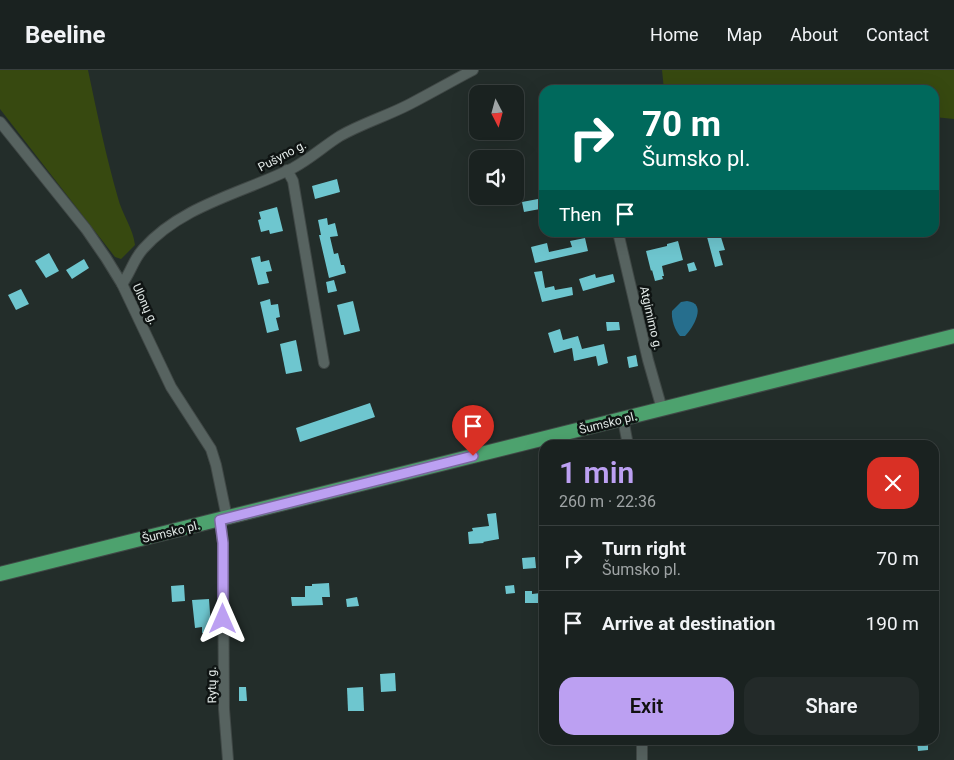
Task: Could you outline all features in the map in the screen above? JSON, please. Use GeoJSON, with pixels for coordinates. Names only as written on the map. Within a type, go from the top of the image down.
{"type":"FeatureCollection","features":[{"type":"Feature","properties":{"kind":"main road","name":"Šumsko pl."},"geometry":{"type":"LineString","coordinates":[[539,440],[954,336]]}},
{"type":"Feature","properties":{"kind":"main road","name":"Šumsko pl."},"geometry":{"type":"LineString","coordinates":[[0,574],[539,440]]}},
{"type":"Feature","properties":{"kind":"street","name":"Pušyno g."},"geometry":{"type":"LineString","coordinates":[[122,284],[134,260],[163,230],[215,200],[276,176],[295,166],[340,136],[409,105],[473,70]]}},
{"type":"Feature","properties":{"kind":"street","name":"Ulonų g."},"geometry":{"type":"LineString","coordinates":[[0,122],[86,229],[122,284],[171,387],[212,449],[224,519]]}},
{"type":"Feature","properties":{"kind":"street"},"geometry":{"type":"LineString","coordinates":[[287,170],[293,181],[324,363]]}},
{"type":"Feature","properties":{"kind":"street","name":"Atgimimo g."},"geometry":{"type":"LineString","coordinates":[[619,237],[648,360],[662,409]]}},
{"type":"Feature","properties":{"kind":"street"},"geometry":{"type":"LineString","coordinates":[[623,419],[627,440]]}},
{"type":"Feature","properties":{"kind":"street","name":"Rytų g."},"geometry":{"type":"LineString","coordinates":[[224,519],[224,709],[228,760]]}},
{"type":"Feature","properties":{"kind":"street"},"geometry":{"type":"LineString","coordinates":[[642,745],[642,760]]}},
{"type":"Feature","properties":{"kind":"green space"},"geometry":{"type":"Polygon","coordinates":[[[0,70],[88,70],[114,182],[135,245],[121,259],[115,257],[0,109],[0,70]]]}},
{"type":"Feature","properties":{"kind":"green space"},"geometry":{"type":"Polygon","coordinates":[[[662,70],[954,70],[954,119],[939,118],[939,85],[664,85],[662,70]]]}},
{"type":"Feature","properties":{"kind":"water"},"geometry":{"type":"Polygon","coordinates":[[[687,301],[697,306],[697,316],[685,336],[680,336],[674,325],[672,311],[681,302],[687,301]]]}},
{"type":"Feature","properties":{"kind":"building"},"geometry":{"type":"Polygon","coordinates":[[[337,179],[340,192],[315,199],[312,186],[337,179]]]}},
{"type":"Feature","properties":{"kind":"building"},"geometry":{"type":"Polygon","coordinates":[[[538,199],[539,209],[524,212],[524,202],[538,199]]]}},
{"type":"Feature","properties":{"kind":"building"},"geometry":{"type":"Polygon","coordinates":[[[277,207],[283,231],[270,234],[269,230],[261,232],[258,220],[261,219],[259,212],[277,207]]]}},
{"type":"Feature","properties":{"kind":"building"},"geometry":{"type":"Polygon","coordinates":[[[327,218],[328,225],[335,223],[338,236],[330,237],[334,254],[338,253],[341,265],[344,265],[346,273],[329,278],[319,235],[321,235],[318,220],[327,218]]]}},
{"type":"Feature","properties":{"kind":"building"},"geometry":{"type":"Polygon","coordinates":[[[707,237],[721,237],[725,250],[719,251],[723,265],[715,267],[707,237]]]}},
{"type":"Feature","properties":{"kind":"building"},"geometry":{"type":"Polygon","coordinates":[[[585,238],[588,251],[535,263],[531,247],[547,243],[549,252],[572,247],[570,241],[585,238]]]}},
{"type":"Feature","properties":{"kind":"building"},"geometry":{"type":"Polygon","coordinates":[[[678,241],[683,260],[662,266],[663,279],[655,281],[646,251],[678,241]]]}},
{"type":"Feature","properties":{"kind":"building"},"geometry":{"type":"Polygon","coordinates":[[[49,253],[59,271],[46,278],[35,261],[49,253]]]}},
{"type":"Feature","properties":{"kind":"building"},"geometry":{"type":"Polygon","coordinates":[[[260,256],[261,262],[269,260],[272,271],[266,272],[269,283],[258,285],[251,258],[260,256]]]}},
{"type":"Feature","properties":{"kind":"building"},"geometry":{"type":"Polygon","coordinates":[[[84,259],[89,268],[72,279],[66,270],[84,259]]]}},
{"type":"Feature","properties":{"kind":"building"},"geometry":{"type":"Polygon","coordinates":[[[694,262],[697,270],[689,272],[687,264],[694,262]]]}},
{"type":"Feature","properties":{"kind":"building"},"geometry":{"type":"Polygon","coordinates":[[[542,271],[545,288],[554,286],[555,290],[572,287],[573,295],[542,302],[534,272],[542,271]]]}},
{"type":"Feature","properties":{"kind":"building"},"geometry":{"type":"Polygon","coordinates":[[[595,274],[596,278],[613,274],[615,282],[583,291],[579,279],[595,274]]]}},
{"type":"Feature","properties":{"kind":"building"},"geometry":{"type":"Polygon","coordinates":[[[334,280],[337,291],[328,293],[326,282],[334,280]]]}},
{"type":"Feature","properties":{"kind":"building"},"geometry":{"type":"Polygon","coordinates":[[[21,289],[29,304],[16,310],[8,295],[21,289]]]}},
{"type":"Feature","properties":{"kind":"building"},"geometry":{"type":"Polygon","coordinates":[[[270,299],[271,305],[278,304],[280,317],[276,318],[279,330],[267,333],[260,302],[270,299]]]}},
{"type":"Feature","properties":{"kind":"building"},"geometry":{"type":"Polygon","coordinates":[[[353,301],[360,331],[344,335],[337,305],[353,301]]]}},
{"type":"Feature","properties":{"kind":"building"},"geometry":{"type":"Polygon","coordinates":[[[606,322],[619,322],[620,330],[607,331],[606,322]]]}},
{"type":"Feature","properties":{"kind":"building"},"geometry":{"type":"Polygon","coordinates":[[[560,329],[563,340],[578,336],[582,349],[604,344],[608,363],[598,366],[596,356],[574,361],[572,348],[554,353],[548,333],[560,329]]]}},
{"type":"Feature","properties":{"kind":"building"},"geometry":{"type":"Polygon","coordinates":[[[296,340],[302,371],[286,374],[280,344],[296,340]]]}},
{"type":"Feature","properties":{"kind":"building"},"geometry":{"type":"Polygon","coordinates":[[[636,355],[638,366],[629,368],[627,357],[636,355]]]}},
{"type":"Feature","properties":{"kind":"building"},"geometry":{"type":"Polygon","coordinates":[[[370,403],[375,417],[300,442],[296,428],[370,403]]]}},
{"type":"Feature","properties":{"kind":"building"},"geometry":{"type":"Polygon","coordinates":[[[496,513],[499,539],[469,544],[468,532],[473,531],[472,528],[489,526],[487,514],[496,513]]]}},
{"type":"Feature","properties":{"kind":"building"},"geometry":{"type":"Polygon","coordinates":[[[535,557],[536,568],[523,569],[522,558],[535,557]]]}},
{"type":"Feature","properties":{"kind":"building"},"geometry":{"type":"Polygon","coordinates":[[[329,583],[330,597],[322,597],[323,605],[292,606],[291,597],[305,597],[305,586],[329,583]]]}},
{"type":"Feature","properties":{"kind":"building"},"geometry":{"type":"Polygon","coordinates":[[[184,585],[185,601],[172,602],[171,586],[184,585]]]}},
{"type":"Feature","properties":{"kind":"building"},"geometry":{"type":"Polygon","coordinates":[[[514,585],[515,593],[506,594],[505,586],[514,585]]]}},
{"type":"Feature","properties":{"kind":"building"},"geometry":{"type":"Polygon","coordinates":[[[525,591],[532,591],[532,594],[539,593],[539,603],[525,603],[525,591]]]}},
{"type":"Feature","properties":{"kind":"building"},"geometry":{"type":"Polygon","coordinates":[[[357,597],[359,606],[347,607],[346,599],[357,597]]]}},
{"type":"Feature","properties":{"kind":"building"},"geometry":{"type":"Polygon","coordinates":[[[209,599],[210,633],[202,633],[202,627],[195,628],[192,600],[209,599]]]}},
{"type":"Feature","properties":{"kind":"building"},"geometry":{"type":"Polygon","coordinates":[[[395,673],[396,691],[381,692],[380,674],[395,673]]]}},
{"type":"Feature","properties":{"kind":"building"},"geometry":{"type":"Polygon","coordinates":[[[239,687],[246,687],[247,701],[239,701],[239,687]]]}},
{"type":"Feature","properties":{"kind":"building"},"geometry":{"type":"Polygon","coordinates":[[[363,687],[364,711],[348,711],[347,688],[363,687]]]}},
{"type":"Feature","properties":{"kind":"building"},"geometry":{"type":"Polygon","coordinates":[[[917,745],[928,745],[928,750],[918,751],[917,745]]]}},
{"type":"Feature","properties":{"kind":"route"},"geometry":{"type":"LineString","coordinates":[[223,619],[223,543],[220,520],[473,456]]}}]}
